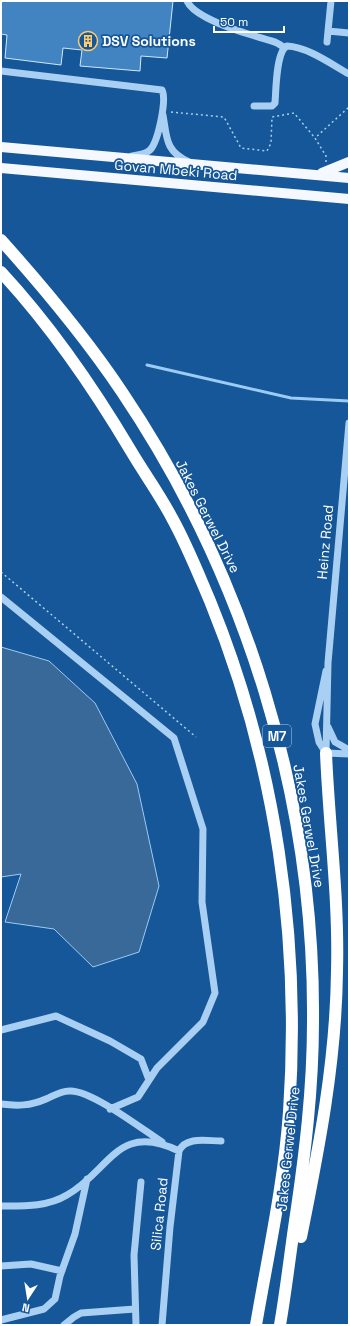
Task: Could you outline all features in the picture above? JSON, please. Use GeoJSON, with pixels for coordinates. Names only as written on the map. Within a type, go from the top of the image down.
{"type":"FeatureCollection","features":[{"type":"Feature","properties":{"kind":"highway","name":"Jakes Gerwel Drive"},"geometry":{"type":"LineString","coordinates":[[1,240],[42,286],[81,335],[122,392],[160,455],[217,565],[244,629],[269,707],[283,758],[297,834],[308,915],[313,1021],[309,1113],[280,1325]]}},
{"type":"Feature","properties":{"kind":"highway","name":"Jakes Gerwel Drive"},"geometry":{"type":"LineString","coordinates":[[1,272],[22,295],[63,346],[102,402],[172,518],[198,572],[223,633],[245,698],[261,758],[274,821],[287,912],[292,1021],[289,1112],[283,1164],[256,1325]]}},
{"type":"Feature","properties":{"kind":"highway"},"geometry":{"type":"LineString","coordinates":[[284,1304],[300,1240],[322,1130],[329,1087],[334,1027],[337,934],[326,753]]}},
{"type":"Feature","properties":{"kind":"main road","name":"Govan Mbeki Road"},"geometry":{"type":"LineString","coordinates":[[1,147],[349,178]]}},
{"type":"Feature","properties":{"kind":"main road"},"geometry":{"type":"LineString","coordinates":[[316,175],[349,162]]}},
{"type":"Feature","properties":{"kind":"main road","name":"Govan Mbeki Road"},"geometry":{"type":"LineString","coordinates":[[1,168],[349,199]]}},
{"type":"Feature","properties":{"kind":"street"},"geometry":{"type":"LineString","coordinates":[[188,1],[191,8],[208,17],[280,44],[284,48]]}},
{"type":"Feature","properties":{"kind":"street"},"geometry":{"type":"LineString","coordinates":[[327,42],[331,1]]}},
{"type":"Feature","properties":{"kind":"street"},"geometry":{"type":"LineString","coordinates":[[328,31],[349,33]]}},
{"type":"Feature","properties":{"kind":"street"},"geometry":{"type":"LineString","coordinates":[[254,106],[272,106],[275,103],[281,52],[287,46],[297,48],[349,74]]}},
{"type":"Feature","properties":{"kind":"street"},"geometry":{"type":"LineString","coordinates":[[1,70],[159,88],[163,92],[162,112],[154,142],[150,150],[126,158]]}},
{"type":"Feature","properties":{"kind":"street"},"geometry":{"type":"LineString","coordinates":[[162,112],[168,144],[180,158],[194,164]]}},
{"type":"Feature","properties":{"kind":"street","name":"Heinz Road"},"geometry":{"type":"LineString","coordinates":[[326,753],[328,663],[349,423]]}},
{"type":"Feature","properties":{"kind":"street"},"geometry":{"type":"LineString","coordinates":[[1,597],[174,738],[202,829],[202,902],[215,992],[203,1022],[156,1068],[138,1097],[110,1109]]}},
{"type":"Feature","properties":{"kind":"street","name":"Heinz Road"},"geometry":{"type":"LineString","coordinates":[[326,753],[317,737],[315,724],[328,663]]}},
{"type":"Feature","properties":{"kind":"street"},"geometry":{"type":"LineString","coordinates":[[326,723],[335,742],[349,750]]}},
{"type":"Feature","properties":{"kind":"street"},"geometry":{"type":"LineString","coordinates":[[326,753],[349,754]]}},
{"type":"Feature","properties":{"kind":"street"},"geometry":{"type":"LineString","coordinates":[[1,1030],[56,1016],[110,1041],[141,1060],[149,1080]]}},
{"type":"Feature","properties":{"kind":"street"},"geometry":{"type":"LineString","coordinates":[[1,1104],[18,1106],[31,1104],[68,1090],[85,1094],[166,1145],[179,1151],[182,1145],[191,1141],[221,1141]]}},
{"type":"Feature","properties":{"kind":"street"},"geometry":{"type":"LineString","coordinates":[[1,1206],[46,1204],[68,1195],[88,1179],[105,1161],[127,1146],[145,1142],[166,1145]]}},
{"type":"Feature","properties":{"kind":"street","name":"Silica Road"},"geometry":{"type":"LineString","coordinates":[[162,1325],[170,1227],[179,1151]]}},
{"type":"Feature","properties":{"kind":"street"},"geometry":{"type":"LineString","coordinates":[[1,1320],[44,1309],[52,1303],[57,1295],[62,1271],[75,1234],[88,1179]]}},
{"type":"Feature","properties":{"kind":"street"},"geometry":{"type":"LineString","coordinates":[[136,1325],[134,1255],[141,1182]]}},
{"type":"Feature","properties":{"kind":"street"},"geometry":{"type":"LineString","coordinates":[[1,1266],[31,1264],[62,1271]]}},
{"type":"Feature","properties":{"kind":"street"},"geometry":{"type":"LineString","coordinates":[[64,1325],[74,1317],[81,1314],[135,1309]]}},
{"type":"Feature","properties":{"kind":"path"},"geometry":{"type":"LineString","coordinates":[[315,138],[349,108]]}},
{"type":"Feature","properties":{"kind":"path"},"geometry":{"type":"LineString","coordinates":[[162,112],[224,117],[241,148],[267,151],[271,143],[272,117],[294,113],[315,138],[326,156],[326,164]]}},
{"type":"Feature","properties":{"kind":"path"},"geometry":{"type":"LineString","coordinates":[[1,572],[196,737]]}},
{"type":"Feature","properties":{"kind":"water"},"geometry":{"type":"Polygon","coordinates":[[[1,647],[49,661],[95,703],[137,784],[159,886],[139,952],[93,967],[54,929],[5,922],[21,874],[1,877],[1,647]]]}},
{"type":"Feature","properties":{"kind":"building","name":"DSV Solutions"},"geometry":{"type":"Polygon","coordinates":[[[1,1],[173,1],[167,58],[141,56],[140,71],[80,66],[82,50],[63,48],[61,65],[5,58],[7,35],[1,34],[1,1]]]}},
{"type":"Feature","properties":{"kind":"waterway"},"geometry":{"type":"LineString","coordinates":[[147,365],[291,398],[349,401]]}},
{"type":"Feature","properties":{"kind":"place","name":"DSV Solutions"},"geometry":{"type":"Point","coordinates":[88,41]}}]}
